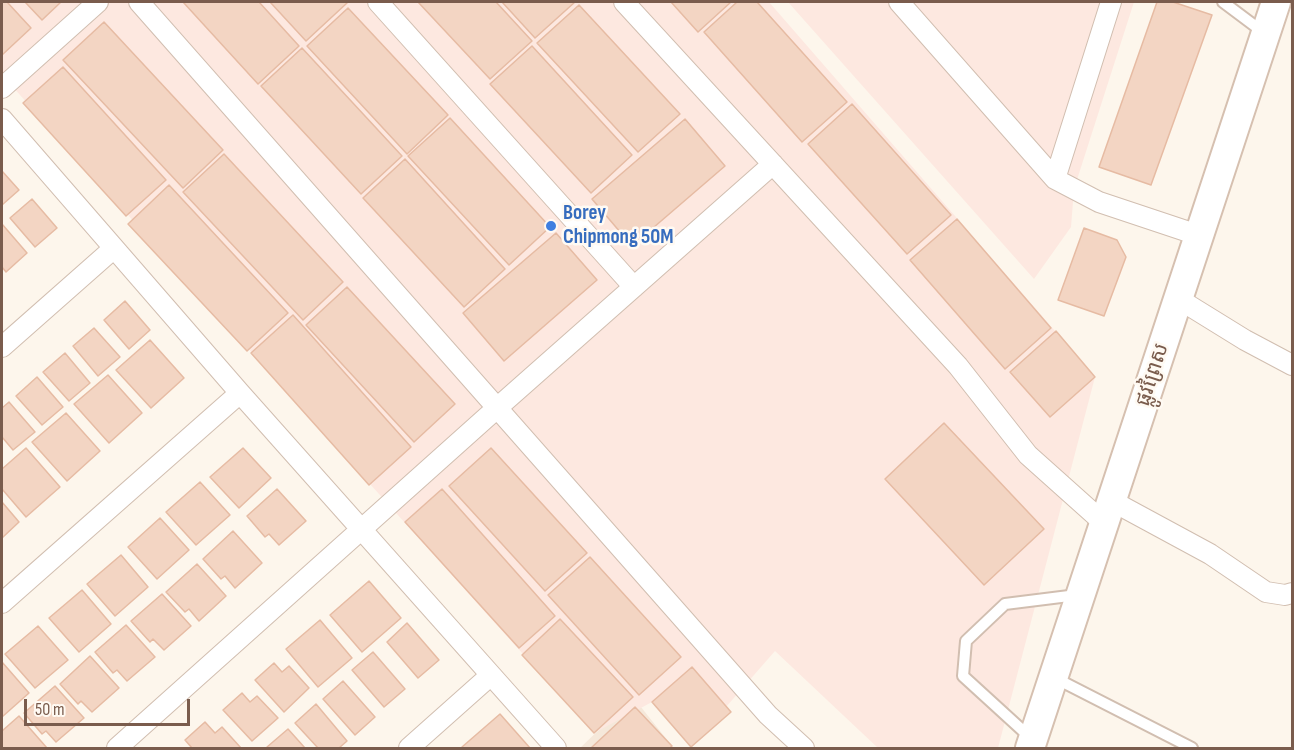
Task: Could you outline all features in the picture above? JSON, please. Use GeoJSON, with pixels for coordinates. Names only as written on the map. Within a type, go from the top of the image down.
{"type":"FeatureCollection","features":[{"type":"Feature","properties":{"kind":"main road","name":"ផ្លូវព្រៃស"},"geometry":{"type":"LineString","coordinates":[[1031,744],[1276,2]]}},
{"type":"Feature","properties":{"kind":"street"},"geometry":{"type":"LineString","coordinates":[[2,88],[98,2]]}},
{"type":"Feature","properties":{"kind":"street"},"geometry":{"type":"LineString","coordinates":[[139,2],[768,715],[804,748]]}},
{"type":"Feature","properties":{"kind":"street"},"geometry":{"type":"LineString","coordinates":[[378,2],[634,287]]}},
{"type":"Feature","properties":{"kind":"street"},"geometry":{"type":"LineString","coordinates":[[624,2],[958,366],[1028,455],[1108,512],[1210,554],[1266,592],[1285,595],[1293,593]]}},
{"type":"Feature","properties":{"kind":"street"},"geometry":{"type":"LineString","coordinates":[[899,2],[1055,179],[1099,202],[1198,235]]}},
{"type":"Feature","properties":{"kind":"street"},"geometry":{"type":"LineString","coordinates":[[1055,179],[1111,2]]}},
{"type":"Feature","properties":{"kind":"street"},"geometry":{"type":"LineString","coordinates":[[2,119],[113,249],[556,748]]}},
{"type":"Feature","properties":{"kind":"street"},"geometry":{"type":"LineString","coordinates":[[117,748],[774,164]]}},
{"type":"Feature","properties":{"kind":"street"},"geometry":{"type":"LineString","coordinates":[[2,347],[113,249]]}},
{"type":"Feature","properties":{"kind":"street"},"geometry":{"type":"LineString","coordinates":[[1178,298],[1245,340],[1293,365]]}},
{"type":"Feature","properties":{"kind":"street"},"geometry":{"type":"LineString","coordinates":[[2,603],[240,393]]}},
{"type":"Feature","properties":{"kind":"street"},"geometry":{"type":"LineString","coordinates":[[409,748],[490,675]]}},
{"type":"Feature","properties":{"kind":"lane"},"geometry":{"type":"LineString","coordinates":[[1223,2],[1266,34]]}},
{"type":"Feature","properties":{"kind":"lane"},"geometry":{"type":"LineString","coordinates":[[1031,744],[963,676],[966,641],[1005,604],[1080,595]]}},
{"type":"Feature","properties":{"kind":"lane"},"geometry":{"type":"LineString","coordinates":[[1053,677],[1192,748]]}},
{"type":"Feature","properties":{"kind":"shaded area","name":"Borey Chipmong 50M"},"geometry":{"type":"Polygon","coordinates":[[[2,2],[769,2],[1095,377],[998,748],[878,748],[775,651],[691,747],[652,702],[594,733],[2,75],[2,2]]]}},
{"type":"Feature","properties":{"kind":"shaded area"},"geometry":{"type":"Polygon","coordinates":[[[788,2],[1134,2],[1074,189],[1071,227],[1034,279],[788,2]]]}},
{"type":"Feature","properties":{"kind":"shaded area"},"geometry":{"type":"Polygon","coordinates":[[[633,697],[672,746],[670,748],[580,748],[633,697]]]}},
{"type":"Feature","properties":{"kind":"building"},"geometry":{"type":"Polygon","coordinates":[[[2,2],[7,2],[31,28],[2,55],[2,2]]]}},
{"type":"Feature","properties":{"kind":"building"},"geometry":{"type":"Polygon","coordinates":[[[25,2],[61,2],[42,20],[25,2]]]}},
{"type":"Feature","properties":{"kind":"building"},"geometry":{"type":"Polygon","coordinates":[[[183,2],[259,2],[299,46],[258,84],[183,2]]]}},
{"type":"Feature","properties":{"kind":"building"},"geometry":{"type":"Polygon","coordinates":[[[270,2],[346,2],[347,3],[306,41],[270,2]]]}},
{"type":"Feature","properties":{"kind":"building"},"geometry":{"type":"Polygon","coordinates":[[[418,2],[496,2],[532,41],[490,79],[418,2]]]}},
{"type":"Feature","properties":{"kind":"building"},"geometry":{"type":"Polygon","coordinates":[[[502,2],[575,2],[535,38],[502,2]]]}},
{"type":"Feature","properties":{"kind":"building"},"geometry":{"type":"Polygon","coordinates":[[[671,2],[731,2],[698,32],[671,2]]]}},
{"type":"Feature","properties":{"kind":"building"},"geometry":{"type":"Polygon","coordinates":[[[737,2],[757,2],[847,102],[802,142],[704,32],[737,2]]]}},
{"type":"Feature","properties":{"kind":"building"},"geometry":{"type":"Polygon","coordinates":[[[1157,2],[1173,2],[1212,15],[1151,185],[1099,167],[1157,2]]]}},
{"type":"Feature","properties":{"kind":"building"},"geometry":{"type":"Polygon","coordinates":[[[579,5],[680,114],[638,152],[537,43],[579,5]]]}},
{"type":"Feature","properties":{"kind":"building"},"geometry":{"type":"Polygon","coordinates":[[[348,8],[448,115],[407,154],[307,46],[348,8]]]}},
{"type":"Feature","properties":{"kind":"building"},"geometry":{"type":"Polygon","coordinates":[[[104,22],[223,150],[183,188],[63,60],[104,22]]]}},
{"type":"Feature","properties":{"kind":"building"},"geometry":{"type":"Polygon","coordinates":[[[532,46],[632,155],[591,193],[490,84],[532,46]]]}},
{"type":"Feature","properties":{"kind":"building"},"geometry":{"type":"Polygon","coordinates":[[[302,48],[402,156],[361,194],[261,86],[302,48]]]}},
{"type":"Feature","properties":{"kind":"building"},"geometry":{"type":"Polygon","coordinates":[[[63,67],[166,180],[126,216],[23,103],[63,67]]]}},
{"type":"Feature","properties":{"kind":"building"},"geometry":{"type":"Polygon","coordinates":[[[852,104],[951,215],[907,254],[808,144],[852,104]]]}},
{"type":"Feature","properties":{"kind":"building"},"geometry":{"type":"Polygon","coordinates":[[[450,118],[550,227],[509,265],[408,156],[450,118]]]}},
{"type":"Feature","properties":{"kind":"building"},"geometry":{"type":"Polygon","coordinates":[[[685,119],[725,166],[632,246],[592,199],[685,119]]]}},
{"type":"Feature","properties":{"kind":"building"},"geometry":{"type":"Polygon","coordinates":[[[224,154],[343,282],[303,320],[183,192],[224,154]]]}},
{"type":"Feature","properties":{"kind":"building"},"geometry":{"type":"Polygon","coordinates":[[[405,159],[505,269],[464,307],[363,198],[405,159]]]}},
{"type":"Feature","properties":{"kind":"building"},"geometry":{"type":"Polygon","coordinates":[[[2,171],[19,190],[2,205],[2,171]]]}},
{"type":"Feature","properties":{"kind":"building"},"geometry":{"type":"Polygon","coordinates":[[[169,185],[288,313],[247,351],[128,224],[169,185]]]}},
{"type":"Feature","properties":{"kind":"building"},"geometry":{"type":"Polygon","coordinates":[[[32,199],[57,228],[35,247],[10,218],[32,199]]]}},
{"type":"Feature","properties":{"kind":"building"},"geometry":{"type":"Polygon","coordinates":[[[957,219],[1051,328],[1005,369],[910,260],[957,219]]]}},
{"type":"Feature","properties":{"kind":"building"},"geometry":{"type":"Polygon","coordinates":[[[2,224],[27,253],[6,272],[2,267],[2,224]]]}},
{"type":"Feature","properties":{"kind":"building"},"geometry":{"type":"Polygon","coordinates":[[[1084,228],[1117,240],[1126,257],[1104,316],[1058,300],[1084,228]]]}},
{"type":"Feature","properties":{"kind":"building"},"geometry":{"type":"Polygon","coordinates":[[[556,233],[597,280],[504,361],[463,313],[556,233]]]}},
{"type":"Feature","properties":{"kind":"building"},"geometry":{"type":"Polygon","coordinates":[[[347,287],[455,404],[414,442],[306,325],[347,287]]]}},
{"type":"Feature","properties":{"kind":"building"},"geometry":{"type":"Polygon","coordinates":[[[125,301],[150,330],[129,349],[104,320],[125,301]]]}},
{"type":"Feature","properties":{"kind":"building"},"geometry":{"type":"Polygon","coordinates":[[[293,315],[411,447],[369,485],[251,353],[293,315]]]}},
{"type":"Feature","properties":{"kind":"building"},"geometry":{"type":"Polygon","coordinates":[[[94,328],[120,357],[98,376],[73,346],[94,328]]]}},
{"type":"Feature","properties":{"kind":"building"},"geometry":{"type":"Polygon","coordinates":[[[1056,331],[1095,377],[1050,417],[1010,372],[1056,331]]]}},
{"type":"Feature","properties":{"kind":"building"},"geometry":{"type":"Polygon","coordinates":[[[150,340],[184,378],[151,408],[116,370],[150,340]]]}},
{"type":"Feature","properties":{"kind":"building"},"geometry":{"type":"Polygon","coordinates":[[[65,353],[90,383],[69,401],[43,372],[65,353]]]}},
{"type":"Feature","properties":{"kind":"building"},"geometry":{"type":"Polygon","coordinates":[[[108,375],[142,413],[109,443],[74,404],[108,375]]]}},
{"type":"Feature","properties":{"kind":"building"},"geometry":{"type":"Polygon","coordinates":[[[37,377],[63,407],[42,425],[16,396],[37,377]]]}},
{"type":"Feature","properties":{"kind":"building"},"geometry":{"type":"Polygon","coordinates":[[[9,402],[35,432],[13,450],[2,437],[2,408],[9,402]]]}},
{"type":"Feature","properties":{"kind":"building"},"geometry":{"type":"Polygon","coordinates":[[[66,413],[100,451],[67,481],[32,442],[66,413]]]}},
{"type":"Feature","properties":{"kind":"building"},"geometry":{"type":"Polygon","coordinates":[[[944,423],[1044,529],[984,585],[885,479],[944,423]]]}},
{"type":"Feature","properties":{"kind":"building"},"geometry":{"type":"Polygon","coordinates":[[[26,448],[60,487],[26,517],[2,489],[2,469],[26,448]]]}},
{"type":"Feature","properties":{"kind":"building"},"geometry":{"type":"Polygon","coordinates":[[[243,448],[271,478],[239,508],[210,477],[243,448]]]}},
{"type":"Feature","properties":{"kind":"building"},"geometry":{"type":"Polygon","coordinates":[[[491,448],[587,553],[545,591],[449,486],[491,448]]]}},
{"type":"Feature","properties":{"kind":"building"},"geometry":{"type":"Polygon","coordinates":[[[200,482],[230,515],[196,545],[166,512],[200,482]]]}},
{"type":"Feature","properties":{"kind":"building"},"geometry":{"type":"Polygon","coordinates":[[[277,489],[306,521],[279,545],[269,534],[265,537],[247,516],[277,489]]]}},
{"type":"Feature","properties":{"kind":"building"},"geometry":{"type":"Polygon","coordinates":[[[442,489],[555,616],[519,648],[405,522],[442,489]]]}},
{"type":"Feature","properties":{"kind":"building"},"geometry":{"type":"Polygon","coordinates":[[[2,502],[19,522],[2,538],[2,502]]]}},
{"type":"Feature","properties":{"kind":"building"},"geometry":{"type":"Polygon","coordinates":[[[160,518],[189,550],[157,579],[128,547],[160,518]]]}},
{"type":"Feature","properties":{"kind":"building"},"geometry":{"type":"Polygon","coordinates":[[[233,531],[262,563],[235,588],[225,576],[221,579],[203,559],[233,531]]]}},
{"type":"Feature","properties":{"kind":"building"},"geometry":{"type":"Polygon","coordinates":[[[121,555],[148,587],[115,616],[87,584],[121,555]]]}},
{"type":"Feature","properties":{"kind":"building"},"geometry":{"type":"Polygon","coordinates":[[[590,557],[681,657],[639,695],[548,595],[590,557]]]}},
{"type":"Feature","properties":{"kind":"building"},"geometry":{"type":"Polygon","coordinates":[[[197,564],[226,596],[199,621],[189,609],[185,612],[166,592],[197,564]]]}},
{"type":"Feature","properties":{"kind":"building"},"geometry":{"type":"Polygon","coordinates":[[[369,581],[401,618],[362,652],[330,615],[369,581]]]}},
{"type":"Feature","properties":{"kind":"building"},"geometry":{"type":"Polygon","coordinates":[[[82,590],[111,624],[79,652],[49,618],[82,590]]]}},
{"type":"Feature","properties":{"kind":"building"},"geometry":{"type":"Polygon","coordinates":[[[162,594],[191,626],[164,650],[153,639],[150,642],[131,621],[162,594]]]}},
{"type":"Feature","properties":{"kind":"building"},"geometry":{"type":"Polygon","coordinates":[[[560,619],[633,697],[594,733],[522,655],[560,619]]]}},
{"type":"Feature","properties":{"kind":"building"},"geometry":{"type":"Polygon","coordinates":[[[320,620],[352,658],[318,687],[286,649],[320,620]]]}},
{"type":"Feature","properties":{"kind":"building"},"geometry":{"type":"Polygon","coordinates":[[[407,623],[439,660],[418,678],[387,642],[407,623]]]}},
{"type":"Feature","properties":{"kind":"building"},"geometry":{"type":"Polygon","coordinates":[[[126,625],[155,657],[127,681],[117,670],[113,673],[95,652],[126,625]]]}},
{"type":"Feature","properties":{"kind":"building"},"geometry":{"type":"Polygon","coordinates":[[[38,626],[68,660],[35,688],[5,654],[38,626]]]}},
{"type":"Feature","properties":{"kind":"building"},"geometry":{"type":"Polygon","coordinates":[[[373,652],[405,689],[384,707],[352,670],[373,652]]]}},
{"type":"Feature","properties":{"kind":"building"},"geometry":{"type":"Polygon","coordinates":[[[90,656],[119,688],[92,712],[81,701],[78,704],[60,684],[90,656]]]}},
{"type":"Feature","properties":{"kind":"building"},"geometry":{"type":"Polygon","coordinates":[[[2,662],[29,693],[2,717],[2,662]]]}},
{"type":"Feature","properties":{"kind":"building"},"geometry":{"type":"Polygon","coordinates":[[[274,663],[282,672],[289,666],[309,688],[284,712],[255,680],[274,663]]]}},
{"type":"Feature","properties":{"kind":"building"},"geometry":{"type":"Polygon","coordinates":[[[692,667],[731,712],[691,747],[652,702],[692,667]]]}},
{"type":"Feature","properties":{"kind":"building"},"geometry":{"type":"Polygon","coordinates":[[[343,681],[375,717],[355,735],[323,699],[343,681]]]}},
{"type":"Feature","properties":{"kind":"building"},"geometry":{"type":"Polygon","coordinates":[[[55,686],[84,718],[56,742],[46,731],[42,734],[24,713],[55,686]]]}},
{"type":"Feature","properties":{"kind":"building"},"geometry":{"type":"Polygon","coordinates":[[[242,693],[250,702],[257,696],[278,718],[252,741],[223,710],[242,693]]]}},
{"type":"Feature","properties":{"kind":"building"},"geometry":{"type":"Polygon","coordinates":[[[316,704],[347,741],[339,748],[318,748],[295,723],[316,704]]]}},
{"type":"Feature","properties":{"kind":"building"},"geometry":{"type":"Polygon","coordinates":[[[635,707],[672,746],[670,748],[591,748],[635,707]]]}},
{"type":"Feature","properties":{"kind":"building"},"geometry":{"type":"Polygon","coordinates":[[[500,714],[530,748],[462,747],[500,714]]]}},
{"type":"Feature","properties":{"kind":"building"},"geometry":{"type":"Polygon","coordinates":[[[19,716],[47,748],[2,748],[2,731],[19,716]]]}},
{"type":"Feature","properties":{"kind":"building"},"geometry":{"type":"Polygon","coordinates":[[[205,722],[215,733],[222,727],[241,748],[192,748],[185,740],[205,722]]]}},
{"type":"Feature","properties":{"kind":"building"},"geometry":{"type":"Polygon","coordinates":[[[288,729],[305,748],[267,747],[288,729]]]}},
{"type":"Feature","properties":{"kind":"place","name":"Borey Chipmong 50M"},"geometry":{"type":"Point","coordinates":[551,226]}}]}
